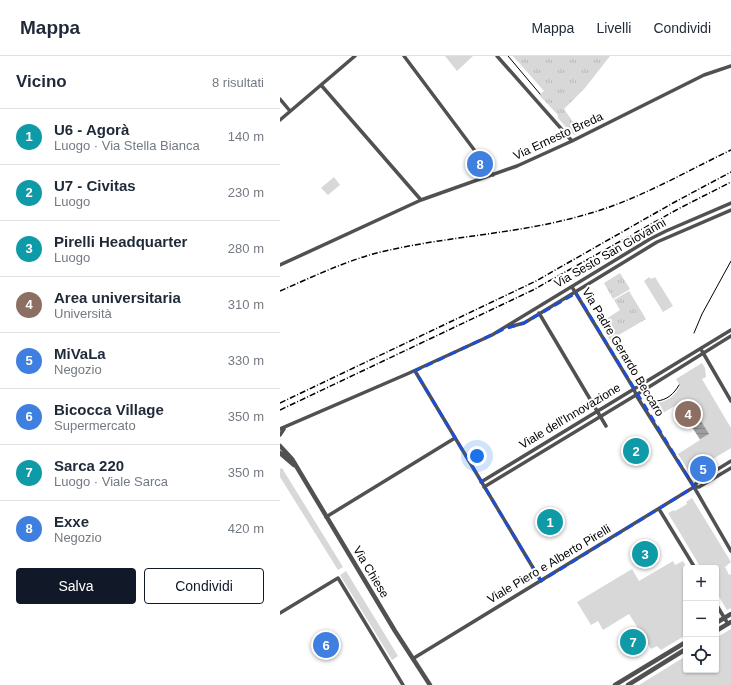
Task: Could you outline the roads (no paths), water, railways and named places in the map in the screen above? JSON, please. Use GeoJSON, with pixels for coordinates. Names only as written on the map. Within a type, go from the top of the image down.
{"type":"FeatureCollection","features":[{"type":"Feature","properties":{"kind":"street"},"geometry":{"type":"LineString","coordinates":[[280,120],[355,56]]}},
{"type":"Feature","properties":{"kind":"street"},"geometry":{"type":"LineString","coordinates":[[404,56],[493,175]]}},
{"type":"Feature","properties":{"kind":"street"},"geometry":{"type":"LineString","coordinates":[[497,56],[572,141]]}},
{"type":"Feature","properties":{"kind":"street","name":"Via Ernesto Breda"},"geometry":{"type":"LineString","coordinates":[[281,264],[421,200],[517,166],[572,141],[704,74],[731,66]]}},
{"type":"Feature","properties":{"kind":"street"},"geometry":{"type":"LineString","coordinates":[[321,85],[421,200]]}},
{"type":"Feature","properties":{"kind":"street"},"geometry":{"type":"LineString","coordinates":[[280,99],[290,111]]}},
{"type":"Feature","properties":{"kind":"street","name":"Via Sesto San Giovanni"},"geometry":{"type":"LineString","coordinates":[[280,435],[282,429],[415,371],[504,329],[655,236],[731,203]]}},
{"type":"Feature","properties":{"kind":"street","name":"Via Sesto San Giovanni"},"geometry":{"type":"LineString","coordinates":[[504,329],[524,323],[576,293],[657,242],[731,210]]}},
{"type":"Feature","properties":{"kind":"street","name":"Via Padre Gerardo Beccaro"},"geometry":{"type":"LineString","coordinates":[[572,287],[634,389],[636,396],[694,487],[731,551]]}},
{"type":"Feature","properties":{"kind":"street"},"geometry":{"type":"LineString","coordinates":[[542,306],[538,311],[539,314],[606,426]]}},
{"type":"Feature","properties":{"kind":"street","name":"Viale dell'Innovazione"},"geometry":{"type":"LineString","coordinates":[[481,482],[731,330]]}},
{"type":"Feature","properties":{"kind":"street","name":"Viale dell'Innovazione"},"geometry":{"type":"LineString","coordinates":[[484,487],[636,396],[731,336]]}},
{"type":"Feature","properties":{"kind":"street"},"geometry":{"type":"LineString","coordinates":[[700,348],[731,401]]}},
{"type":"Feature","properties":{"kind":"street"},"geometry":{"type":"LineString","coordinates":[[415,371],[541,581]]}},
{"type":"Feature","properties":{"kind":"street"},"geometry":{"type":"LineString","coordinates":[[326,517],[455,438]]}},
{"type":"Feature","properties":{"kind":"street","name":"Via Chiese"},"geometry":{"type":"LineString","coordinates":[[280,446],[290,455],[296,468],[430,685]]}},
{"type":"Feature","properties":{"kind":"street","name":"Via Chiese"},"geometry":{"type":"LineString","coordinates":[[280,453],[296,468]]}},
{"type":"Feature","properties":{"kind":"street","name":"Viale Piero e Alberto Pirelli"},"geometry":{"type":"LineString","coordinates":[[414,658],[659,509],[694,487],[697,482],[731,461]]}},
{"type":"Feature","properties":{"kind":"street","name":"Viale Piero e Alberto Pirelli"},"geometry":{"type":"LineString","coordinates":[[694,487],[699,487],[731,468]]}},
{"type":"Feature","properties":{"kind":"street"},"geometry":{"type":"LineString","coordinates":[[659,509],[692,565]]}},
{"type":"Feature","properties":{"kind":"street"},"geometry":{"type":"LineString","coordinates":[[280,613],[338,578],[403,685]]}},
{"type":"Feature","properties":{"kind":"street"},"geometry":{"type":"LineString","coordinates":[[719,609],[729,623],[719,629]]}},
{"type":"Feature","properties":{"kind":"street"},"geometry":{"type":"LineString","coordinates":[[719,621],[731,614]]}},
{"type":"Feature","properties":{"kind":"street"},"geometry":{"type":"LineString","coordinates":[[615,685],[683,644]]}},
{"type":"Feature","properties":{"kind":"street"},"geometry":{"type":"LineString","coordinates":[[628,685],[683,651]]}},
{"type":"Feature","properties":{"kind":"tram line"},"geometry":{"type":"LineString","coordinates":[[508,56],[540,94]]}},
{"type":"Feature","properties":{"kind":"tram line"},"geometry":{"type":"LineString","coordinates":[[694,333],[702,314],[731,261]]}},
{"type":"Feature","properties":{"kind":"tram line"},"geometry":{"type":"LineString","coordinates":[[657,401],[670,396],[679,385]]}},
{"type":"Feature","properties":{"kind":"railway"},"geometry":{"type":"LineString","coordinates":[[280,291],[337,266],[373,254],[425,243],[532,227],[584,215],[641,194],[731,150]]}},
{"type":"Feature","properties":{"kind":"railway"},"geometry":{"type":"LineString","coordinates":[[280,403],[536,281],[673,203],[731,172]]}},
{"type":"Feature","properties":{"kind":"railway"},"geometry":{"type":"LineString","coordinates":[[280,410],[533,290],[678,209],[731,182]]}},
{"type":"Feature","properties":{"kind":"place","name":"Exxe"},"geometry":{"type":"Point","coordinates":[480,164]}},
{"type":"Feature","properties":{"kind":"place","name":"Area universitaria"},"geometry":{"type":"Point","coordinates":[688,414]}},
{"type":"Feature","properties":{"kind":"place","name":"U7 - Civitas"},"geometry":{"type":"Point","coordinates":[636,451]}},
{"type":"Feature","properties":{"kind":"place","name":"MiVaLa"},"geometry":{"type":"Point","coordinates":[703,469]}},
{"type":"Feature","properties":{"kind":"place","name":"U6 - Agorà"},"geometry":{"type":"Point","coordinates":[550,522]}},
{"type":"Feature","properties":{"kind":"place","name":"Pirelli Headquarter"},"geometry":{"type":"Point","coordinates":[645,554]}},
{"type":"Feature","properties":{"kind":"place","name":"Sarca 220"},"geometry":{"type":"Point","coordinates":[633,642]}},
{"type":"Feature","properties":{"kind":"place","name":"Bicocca Village"},"geometry":{"type":"Point","coordinates":[326,645]}}]}
